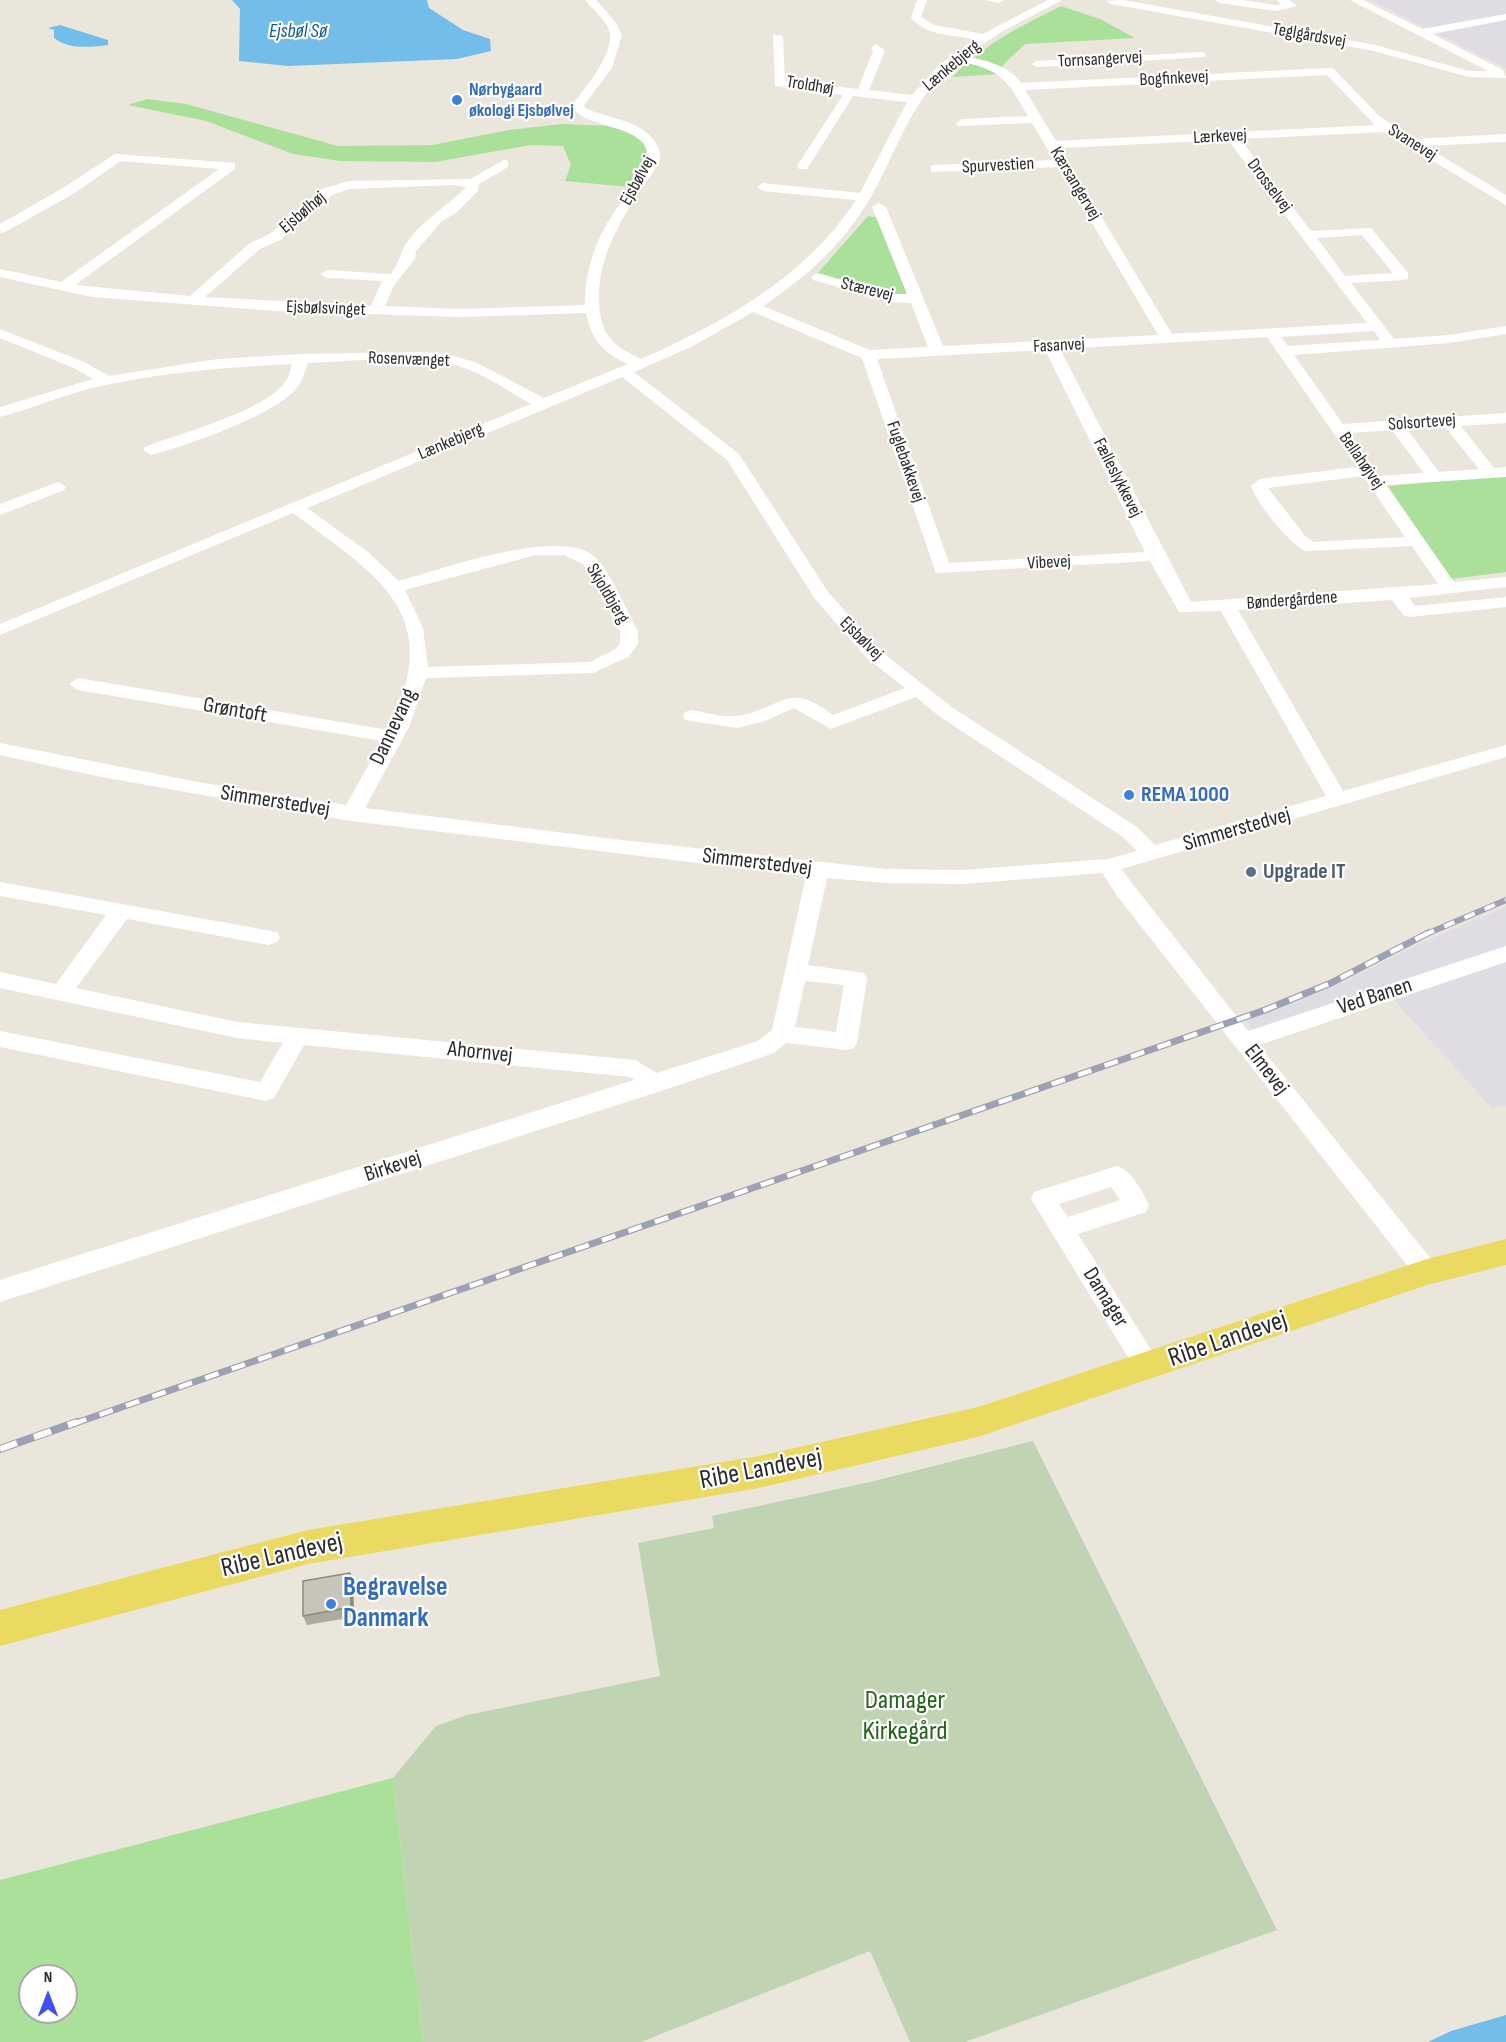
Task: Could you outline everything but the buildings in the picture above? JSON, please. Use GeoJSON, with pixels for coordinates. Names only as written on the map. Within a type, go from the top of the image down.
{"type":"FeatureCollection","features":[{"type":"Feature","properties":{"kind":"main road","name":"Ribe Landevej"},"geometry":{"type":"LineString","coordinates":[[0,1628],[308,1547],[759,1472],[857,1452],[983,1421],[1427,1272],[1506,1252]]}},
{"type":"Feature","properties":{"kind":"street","name":"Ejsbølvej"},"geometry":{"type":"LineString","coordinates":[[590,0],[612,25],[616,35],[606,68],[582,98],[578,105],[580,110],[592,117],[641,133],[652,142],[655,150],[654,159],[602,242],[592,272],[592,309],[600,336],[611,349],[640,364]]}},
{"type":"Feature","properties":{"kind":"street"},"geometry":{"type":"LineString","coordinates":[[922,0],[916,17],[924,25],[985,38]]}},
{"type":"Feature","properties":{"kind":"street"},"geometry":{"type":"LineString","coordinates":[[990,0],[999,0]]}},
{"type":"Feature","properties":{"kind":"street","name":"Lænkebjerg"},"geometry":{"type":"LineString","coordinates":[[0,630],[640,364],[752,307],[801,272],[844,226],[864,197],[897,125],[935,76],[985,38],[1057,0]]}},
{"type":"Feature","properties":{"kind":"street","name":"Teglgårdsvej"},"geometry":{"type":"LineString","coordinates":[[1111,0],[1375,48],[1469,74],[1505,75]]}},
{"type":"Feature","properties":{"kind":"street"},"geometry":{"type":"LineString","coordinates":[[1220,0],[1276,9],[1292,6],[1281,0]]}},
{"type":"Feature","properties":{"kind":"street"},"geometry":{"type":"LineString","coordinates":[[1355,0],[1505,75]]}},
{"type":"Feature","properties":{"kind":"street"},"geometry":{"type":"LineString","coordinates":[[1419,33],[1506,17]]}},
{"type":"Feature","properties":{"kind":"street","name":"Troldhøj"},"geometry":{"type":"LineString","coordinates":[[777,36],[779,84],[915,99]]}},
{"type":"Feature","properties":{"kind":"street","name":"Troldhøj"},"geometry":{"type":"LineString","coordinates":[[803,166],[856,93],[879,51],[877,47]]}},
{"type":"Feature","properties":{"kind":"street","name":"Tornsangervej"},"geometry":{"type":"LineString","coordinates":[[1037,64],[1201,55]]}},
{"type":"Feature","properties":{"kind":"street","name":"Tornsangervej"},"geometry":{"type":"LineString","coordinates":[[1162,57],[1178,79]]}},
{"type":"Feature","properties":{"kind":"street","name":"Kærsangervej"},"geometry":{"type":"LineString","coordinates":[[959,58],[999,69],[1011,76],[1168,339]]}},
{"type":"Feature","properties":{"kind":"street","name":"Bogfinkevej"},"geometry":{"type":"LineString","coordinates":[[1018,87],[1330,72]]}},
{"type":"Feature","properties":{"kind":"street","name":"Svanevej"},"geometry":{"type":"LineString","coordinates":[[1330,72],[1387,128],[1506,201]]}},
{"type":"Feature","properties":{"kind":"street"},"geometry":{"type":"LineString","coordinates":[[962,123],[1035,119]]}},
{"type":"Feature","properties":{"kind":"street","name":"Lærkevej"},"geometry":{"type":"LineString","coordinates":[[1052,145],[1387,128]]}},
{"type":"Feature","properties":{"kind":"street","name":"Drosselvej"},"geometry":{"type":"LineString","coordinates":[[1231,136],[1390,343]]}},
{"type":"Feature","properties":{"kind":"street"},"geometry":{"type":"LineString","coordinates":[[1409,143],[1506,138]]}},
{"type":"Feature","properties":{"kind":"street"},"geometry":{"type":"LineString","coordinates":[[0,229],[68,191],[119,157],[231,166],[62,288]]}},
{"type":"Feature","properties":{"kind":"street","name":"Spurvestien"},"geometry":{"type":"LineString","coordinates":[[935,169],[1062,163]]}},
{"type":"Feature","properties":{"kind":"street"},"geometry":{"type":"LineString","coordinates":[[376,311],[388,283],[395,278],[408,259],[409,250],[437,218],[451,210],[473,188],[472,183],[504,164]]}},
{"type":"Feature","properties":{"kind":"street","name":"Ejsbølhøj"},"geometry":{"type":"LineString","coordinates":[[193,301],[216,278],[255,246],[275,237],[333,189],[348,185],[454,181],[472,183]]}},
{"type":"Feature","properties":{"kind":"street"},"geometry":{"type":"LineString","coordinates":[[763,187],[864,197]]}},
{"type":"Feature","properties":{"kind":"street","name":"Stærevej"},"geometry":{"type":"LineString","coordinates":[[879,207],[938,353]]}},
{"type":"Feature","properties":{"kind":"street","name":"Drosselvej"},"geometry":{"type":"LineString","coordinates":[[1306,235],[1366,231],[1402,276],[1341,280]]}},
{"type":"Feature","properties":{"kind":"street","name":"Ejsbølsvinget"},"geometry":{"type":"LineString","coordinates":[[0,273],[62,288],[193,301],[460,313],[592,309]]}},
{"type":"Feature","properties":{"kind":"street"},"geometry":{"type":"LineString","coordinates":[[327,274],[395,278]]}},
{"type":"Feature","properties":{"kind":"street","name":"Stærevej"},"geometry":{"type":"LineString","coordinates":[[818,277],[890,298],[917,299]]}},
{"type":"Feature","properties":{"kind":"street","name":"Fasanvej"},"geometry":{"type":"LineString","coordinates":[[752,307],[868,355],[938,353],[1376,327]]}},
{"type":"Feature","properties":{"kind":"street"},"geometry":{"type":"LineString","coordinates":[[1284,351],[1449,339],[1506,330]]}},
{"type":"Feature","properties":{"kind":"street"},"geometry":{"type":"LineString","coordinates":[[0,333],[80,365],[105,380]]}},
{"type":"Feature","properties":{"kind":"street","name":"Bellahøjvej"},"geometry":{"type":"LineString","coordinates":[[1272,334],[1450,589]]}},
{"type":"Feature","properties":{"kind":"street","name":"Fælleslykkevej"},"geometry":{"type":"LineString","coordinates":[[1051,346],[1156,556],[1185,608]]}},
{"type":"Feature","properties":{"kind":"street","name":"Fuglebakkevej"},"geometry":{"type":"LineString","coordinates":[[868,355],[942,569]]}},
{"type":"Feature","properties":{"kind":"street","name":"Rosenvænget"},"geometry":{"type":"LineString","coordinates":[[0,412],[62,390],[193,364],[302,358],[418,357],[459,362],[483,371],[542,404]]}},
{"type":"Feature","properties":{"kind":"street"},"geometry":{"type":"LineString","coordinates":[[151,450],[266,405],[289,388],[302,358]]}},
{"type":"Feature","properties":{"kind":"street","name":"Ejsbølvej"},"geometry":{"type":"LineString","coordinates":[[623,371],[734,457],[821,595],[843,623],[873,654],[946,712],[1130,832],[1152,854]]}},
{"type":"Feature","properties":{"kind":"street","name":"Solsortevej"},"geometry":{"type":"LineString","coordinates":[[1338,429],[1504,420]]}},
{"type":"Feature","properties":{"kind":"street"},"geometry":{"type":"LineString","coordinates":[[1449,422],[1498,473]]}},
{"type":"Feature","properties":{"kind":"street"},"geometry":{"type":"LineString","coordinates":[[1396,425],[1435,477]]}},
{"type":"Feature","properties":{"kind":"street"},"geometry":{"type":"LineString","coordinates":[[1416,541],[1311,547],[1300,541],[1258,486],[1266,482],[1371,476],[1435,477],[1498,473]]}},
{"type":"Feature","properties":{"kind":"street"},"geometry":{"type":"LineString","coordinates":[[0,510],[58,487]]}},
{"type":"Feature","properties":{"kind":"street","name":"Dannevang"},"geometry":{"type":"LineString","coordinates":[[295,507],[372,565],[395,587],[408,611],[416,636],[418,673],[392,737],[351,814]]}},
{"type":"Feature","properties":{"kind":"street","name":"Skjoldbjerg"},"geometry":{"type":"LineString","coordinates":[[395,587],[536,550],[567,550],[590,561],[629,631],[629,644],[622,653],[593,667],[418,673]]}},
{"type":"Feature","properties":{"kind":"street","name":"Vibevej"},"geometry":{"type":"LineString","coordinates":[[942,569],[1156,556]]}},
{"type":"Feature","properties":{"kind":"street","name":"Bøndergårdene"},"geometry":{"type":"LineString","coordinates":[[1185,608],[1397,594],[1506,582]]}},
{"type":"Feature","properties":{"kind":"street"},"geometry":{"type":"LineString","coordinates":[[1397,594],[1410,612],[1506,602]]}},
{"type":"Feature","properties":{"kind":"street"},"geometry":{"type":"LineString","coordinates":[[1227,606],[1339,801]]}},
{"type":"Feature","properties":{"kind":"street","name":"Grøntoft"},"geometry":{"type":"LineString","coordinates":[[78,684],[392,737]]}},
{"type":"Feature","properties":{"kind":"street"},"geometry":{"type":"LineString","coordinates":[[692,716],[742,721],[795,702],[809,705],[831,723],[917,690]]}},
{"type":"Feature","properties":{"kind":"street","name":"Simmerstedvej"},"geometry":{"type":"LineString","coordinates":[[0,749],[70,765],[257,800],[351,814],[819,870],[886,876],[963,877],[1107,866],[1506,751]]}},
{"type":"Feature","properties":{"kind":"street","name":"Elmevej"},"geometry":{"type":"LineString","coordinates":[[1107,866],[1427,1272]]}},
{"type":"Feature","properties":{"kind":"street"},"geometry":{"type":"LineString","coordinates":[[797,972],[856,979],[846,1042],[782,1034],[819,870]]}},
{"type":"Feature","properties":{"kind":"street"},"geometry":{"type":"LineString","coordinates":[[0,889],[269,937]]}},
{"type":"Feature","properties":{"kind":"street"},"geometry":{"type":"LineString","coordinates":[[61,993],[121,911]]}},
{"type":"Feature","properties":{"kind":"street","name":"Ved Banen"},"geometry":{"type":"LineString","coordinates":[[1244,1041],[1506,954]]}},
{"type":"Feature","properties":{"kind":"street","name":"Ahornvej"},"geometry":{"type":"LineString","coordinates":[[0,980],[237,1030],[299,1034],[635,1069],[656,1084]]}},
{"type":"Feature","properties":{"kind":"street"},"geometry":{"type":"LineString","coordinates":[[0,1039],[266,1092],[299,1034]]}},
{"type":"Feature","properties":{"kind":"street","name":"Birkevej"},"geometry":{"type":"LineString","coordinates":[[0,1291],[656,1084],[766,1047],[782,1034]]}},
{"type":"Feature","properties":{"kind":"street","name":"Damager"},"geometry":{"type":"LineString","coordinates":[[1062,1229],[1148,1367]]}},
{"type":"Feature","properties":{"kind":"shaded area"},"geometry":{"type":"Polygon","coordinates":[[[1371,0],[1506,0],[1506,68],[1371,0]]]}},
{"type":"Feature","properties":{"kind":"shaded area"},"geometry":{"type":"Polygon","coordinates":[[[1506,907],[1506,1106],[1492,1108],[1392,998],[1254,1031],[1246,1021],[1346,981],[1423,942],[1506,907]]]}},
{"type":"Feature","properties":{"kind":"green space"},"geometry":{"type":"Polygon","coordinates":[[[1061,6],[1100,19],[1135,38],[1025,44],[1003,65],[1000,74],[952,77],[991,45],[1016,29],[1061,6]]]}},
{"type":"Feature","properties":{"kind":"green space"},"geometry":{"type":"Polygon","coordinates":[[[147,99],[186,104],[338,146],[432,145],[509,130],[562,124],[608,126],[630,132],[643,142],[648,157],[630,187],[565,181],[571,165],[563,146],[531,145],[435,162],[340,161],[293,154],[206,121],[128,105],[147,99]]]}},
{"type":"Feature","properties":{"kind":"green space"},"geometry":{"type":"Polygon","coordinates":[[[868,216],[879,218],[910,294],[891,296],[816,275],[868,216]]]}},
{"type":"Feature","properties":{"kind":"green space"},"geometry":{"type":"Polygon","coordinates":[[[1506,475],[1506,572],[1451,579],[1388,486],[1506,475]]]}},
{"type":"Feature","properties":{"kind":"green space","name":"Damager Kirkegård"},"geometry":{"type":"Polygon","coordinates":[[[1033,1441],[1277,1930],[965,2042],[910,2042],[870,1951],[641,2042],[423,2042],[393,1778],[436,1726],[467,1715],[660,1676],[638,1543],[714,1528],[712,1516],[870,1482],[1033,1441]]]}},
{"type":"Feature","properties":{"kind":"green space"},"geometry":{"type":"Polygon","coordinates":[[[393,1778],[423,2042],[0,2042],[0,1880],[393,1778]]]}},
{"type":"Feature","properties":{"kind":"water","name":"Ejsbøl Sø"},"geometry":{"type":"Polygon","coordinates":[[[232,0],[427,0],[429,8],[463,30],[490,39],[491,51],[457,59],[288,66],[239,61],[240,9],[232,0]]]}},
{"type":"Feature","properties":{"kind":"water"},"geometry":{"type":"Polygon","coordinates":[[[60,25],[108,40],[108,45],[80,47],[60,42],[54,38],[54,30],[48,28],[60,25]]]}},
{"type":"Feature","properties":{"kind":"water"},"geometry":{"type":"Polygon","coordinates":[[[1506,2015],[1506,2042],[1428,2042],[1451,2031],[1506,2015]]]}},
{"type":"Feature","properties":{"kind":"railway"},"geometry":{"type":"LineString","coordinates":[[1425,935],[1506,900]]}},
{"type":"Feature","properties":{"kind":"railway"},"geometry":{"type":"LineString","coordinates":[[73,1424],[1265,1010],[1331,983],[1425,935]]}},
{"type":"Feature","properties":{"kind":"railway"},"geometry":{"type":"LineString","coordinates":[[0,1449],[77,1422]]}},
{"type":"Feature","properties":{"kind":"place","name":"Nørbygaard økologi Ejsbølvej"},"geometry":{"type":"Point","coordinates":[457,100]}},
{"type":"Feature","properties":{"kind":"place","name":"REMA 1000"},"geometry":{"type":"Point","coordinates":[1129,795]}},
{"type":"Feature","properties":{"kind":"place","name":"Upgrade IT"},"geometry":{"type":"Point","coordinates":[1251,872]}},
{"type":"Feature","properties":{"kind":"place","name":"Begravelse Danmark"},"geometry":{"type":"Point","coordinates":[331,1604]}}]}
